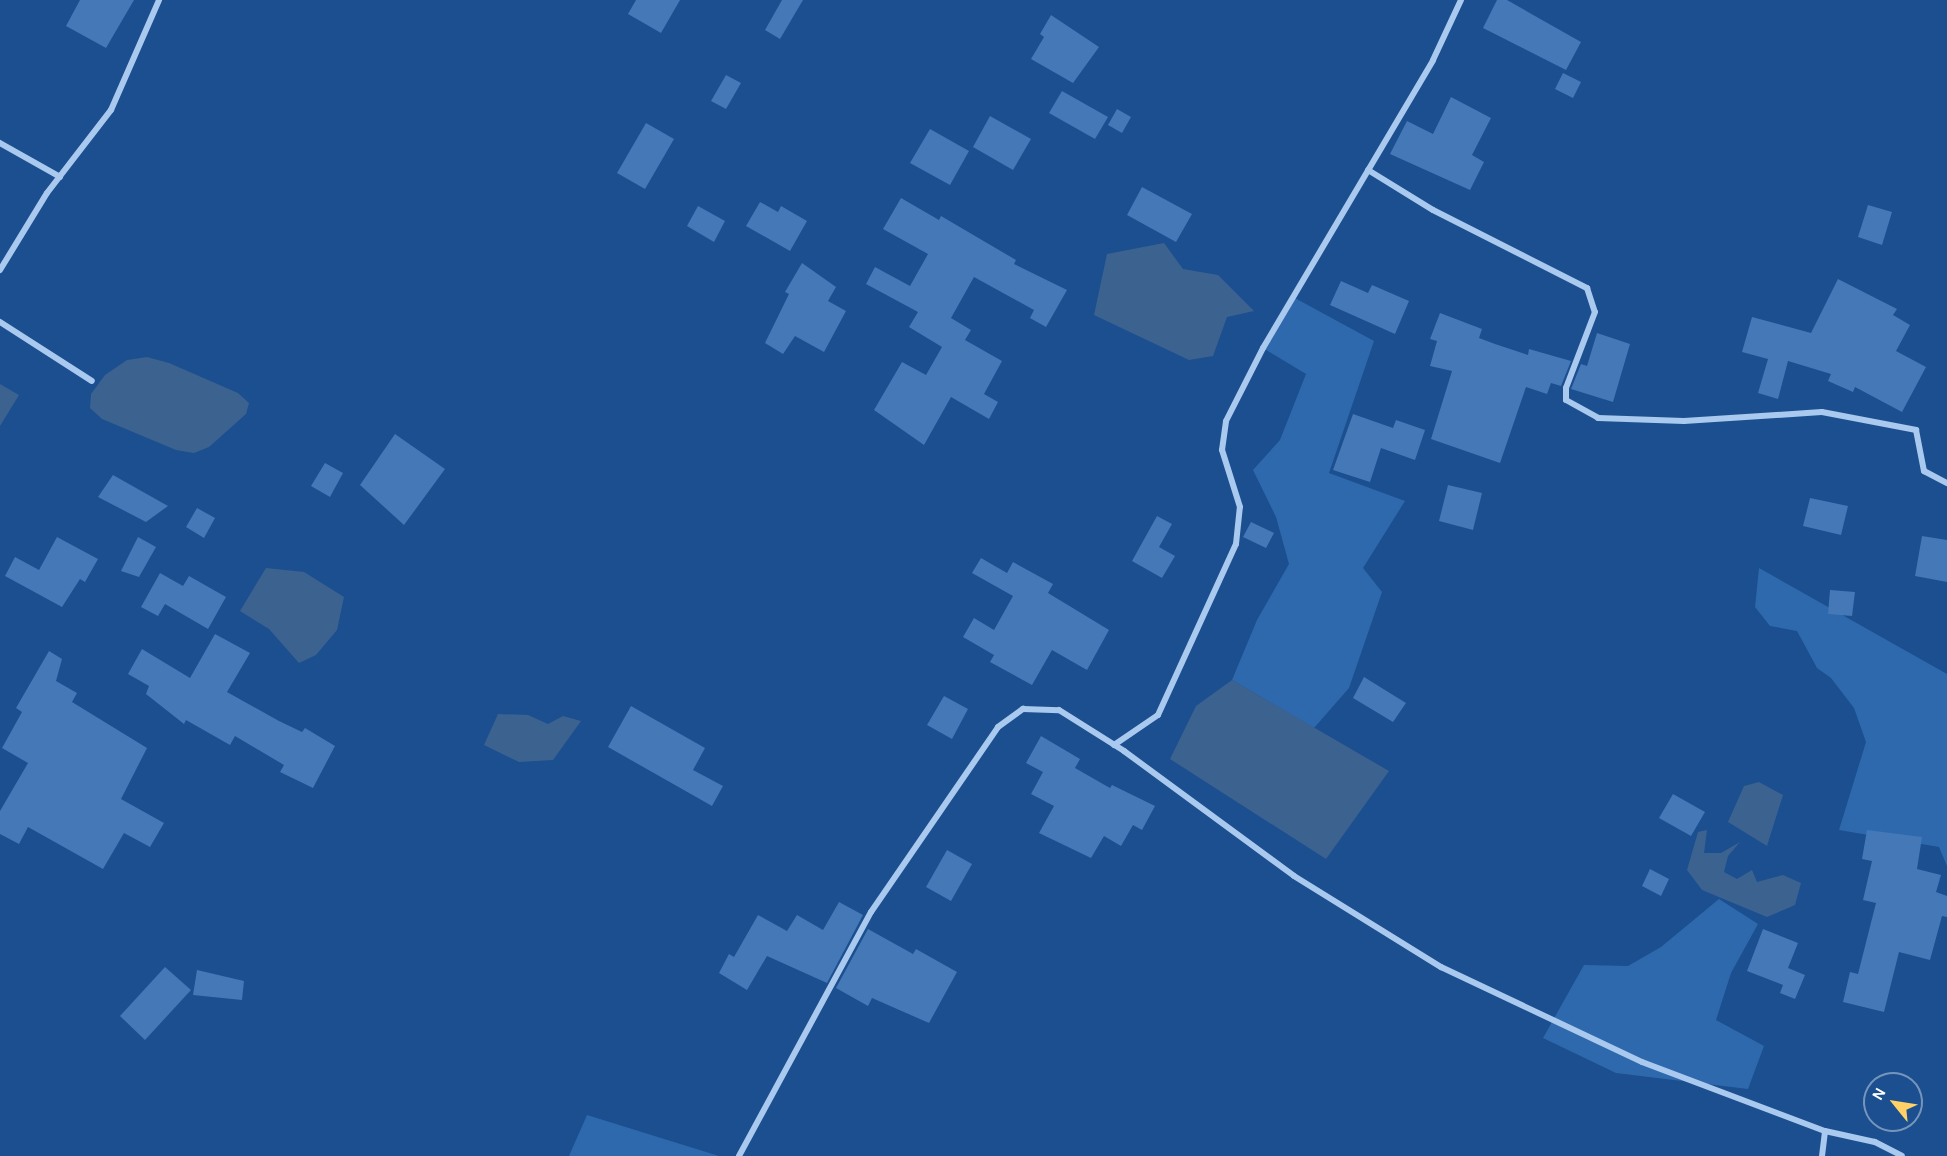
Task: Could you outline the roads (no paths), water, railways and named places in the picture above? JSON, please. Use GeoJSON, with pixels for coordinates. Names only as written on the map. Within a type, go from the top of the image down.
{"type":"FeatureCollection","features":[{"type":"Feature","properties":{"kind":"street"},"geometry":{"type":"LineString","coordinates":[[0,270],[60,177],[111,110],[159,0]]}},
{"type":"Feature","properties":{"kind":"street"},"geometry":{"type":"LineString","coordinates":[[1114,745],[1158,715],[1236,544],[1240,507],[1222,450],[1226,421],[1263,348],[1433,60],[1461,0]]}},
{"type":"Feature","properties":{"kind":"street"},"geometry":{"type":"LineString","coordinates":[[0,143],[60,177]]}},
{"type":"Feature","properties":{"kind":"street"},"geometry":{"type":"LineString","coordinates":[[1368,170],[1433,210],[1587,288],[1595,312],[1566,388],[1566,400],[1598,418],[1684,421],[1765,413],[1822,412],[1916,430],[1924,471],[1947,483]]}},
{"type":"Feature","properties":{"kind":"street"},"geometry":{"type":"LineString","coordinates":[[0,322],[92,381]]}},
{"type":"Feature","properties":{"kind":"street"},"geometry":{"type":"LineString","coordinates":[[739,1156],[871,912],[998,727],[1023,709],[1059,710],[1114,745],[1294,876],[1441,967],[1642,1062],[1825,1131],[1875,1142],[1902,1156]]}},
{"type":"Feature","properties":{"kind":"street"},"geometry":{"type":"LineString","coordinates":[[1822,1156],[1825,1131]]}}]}
